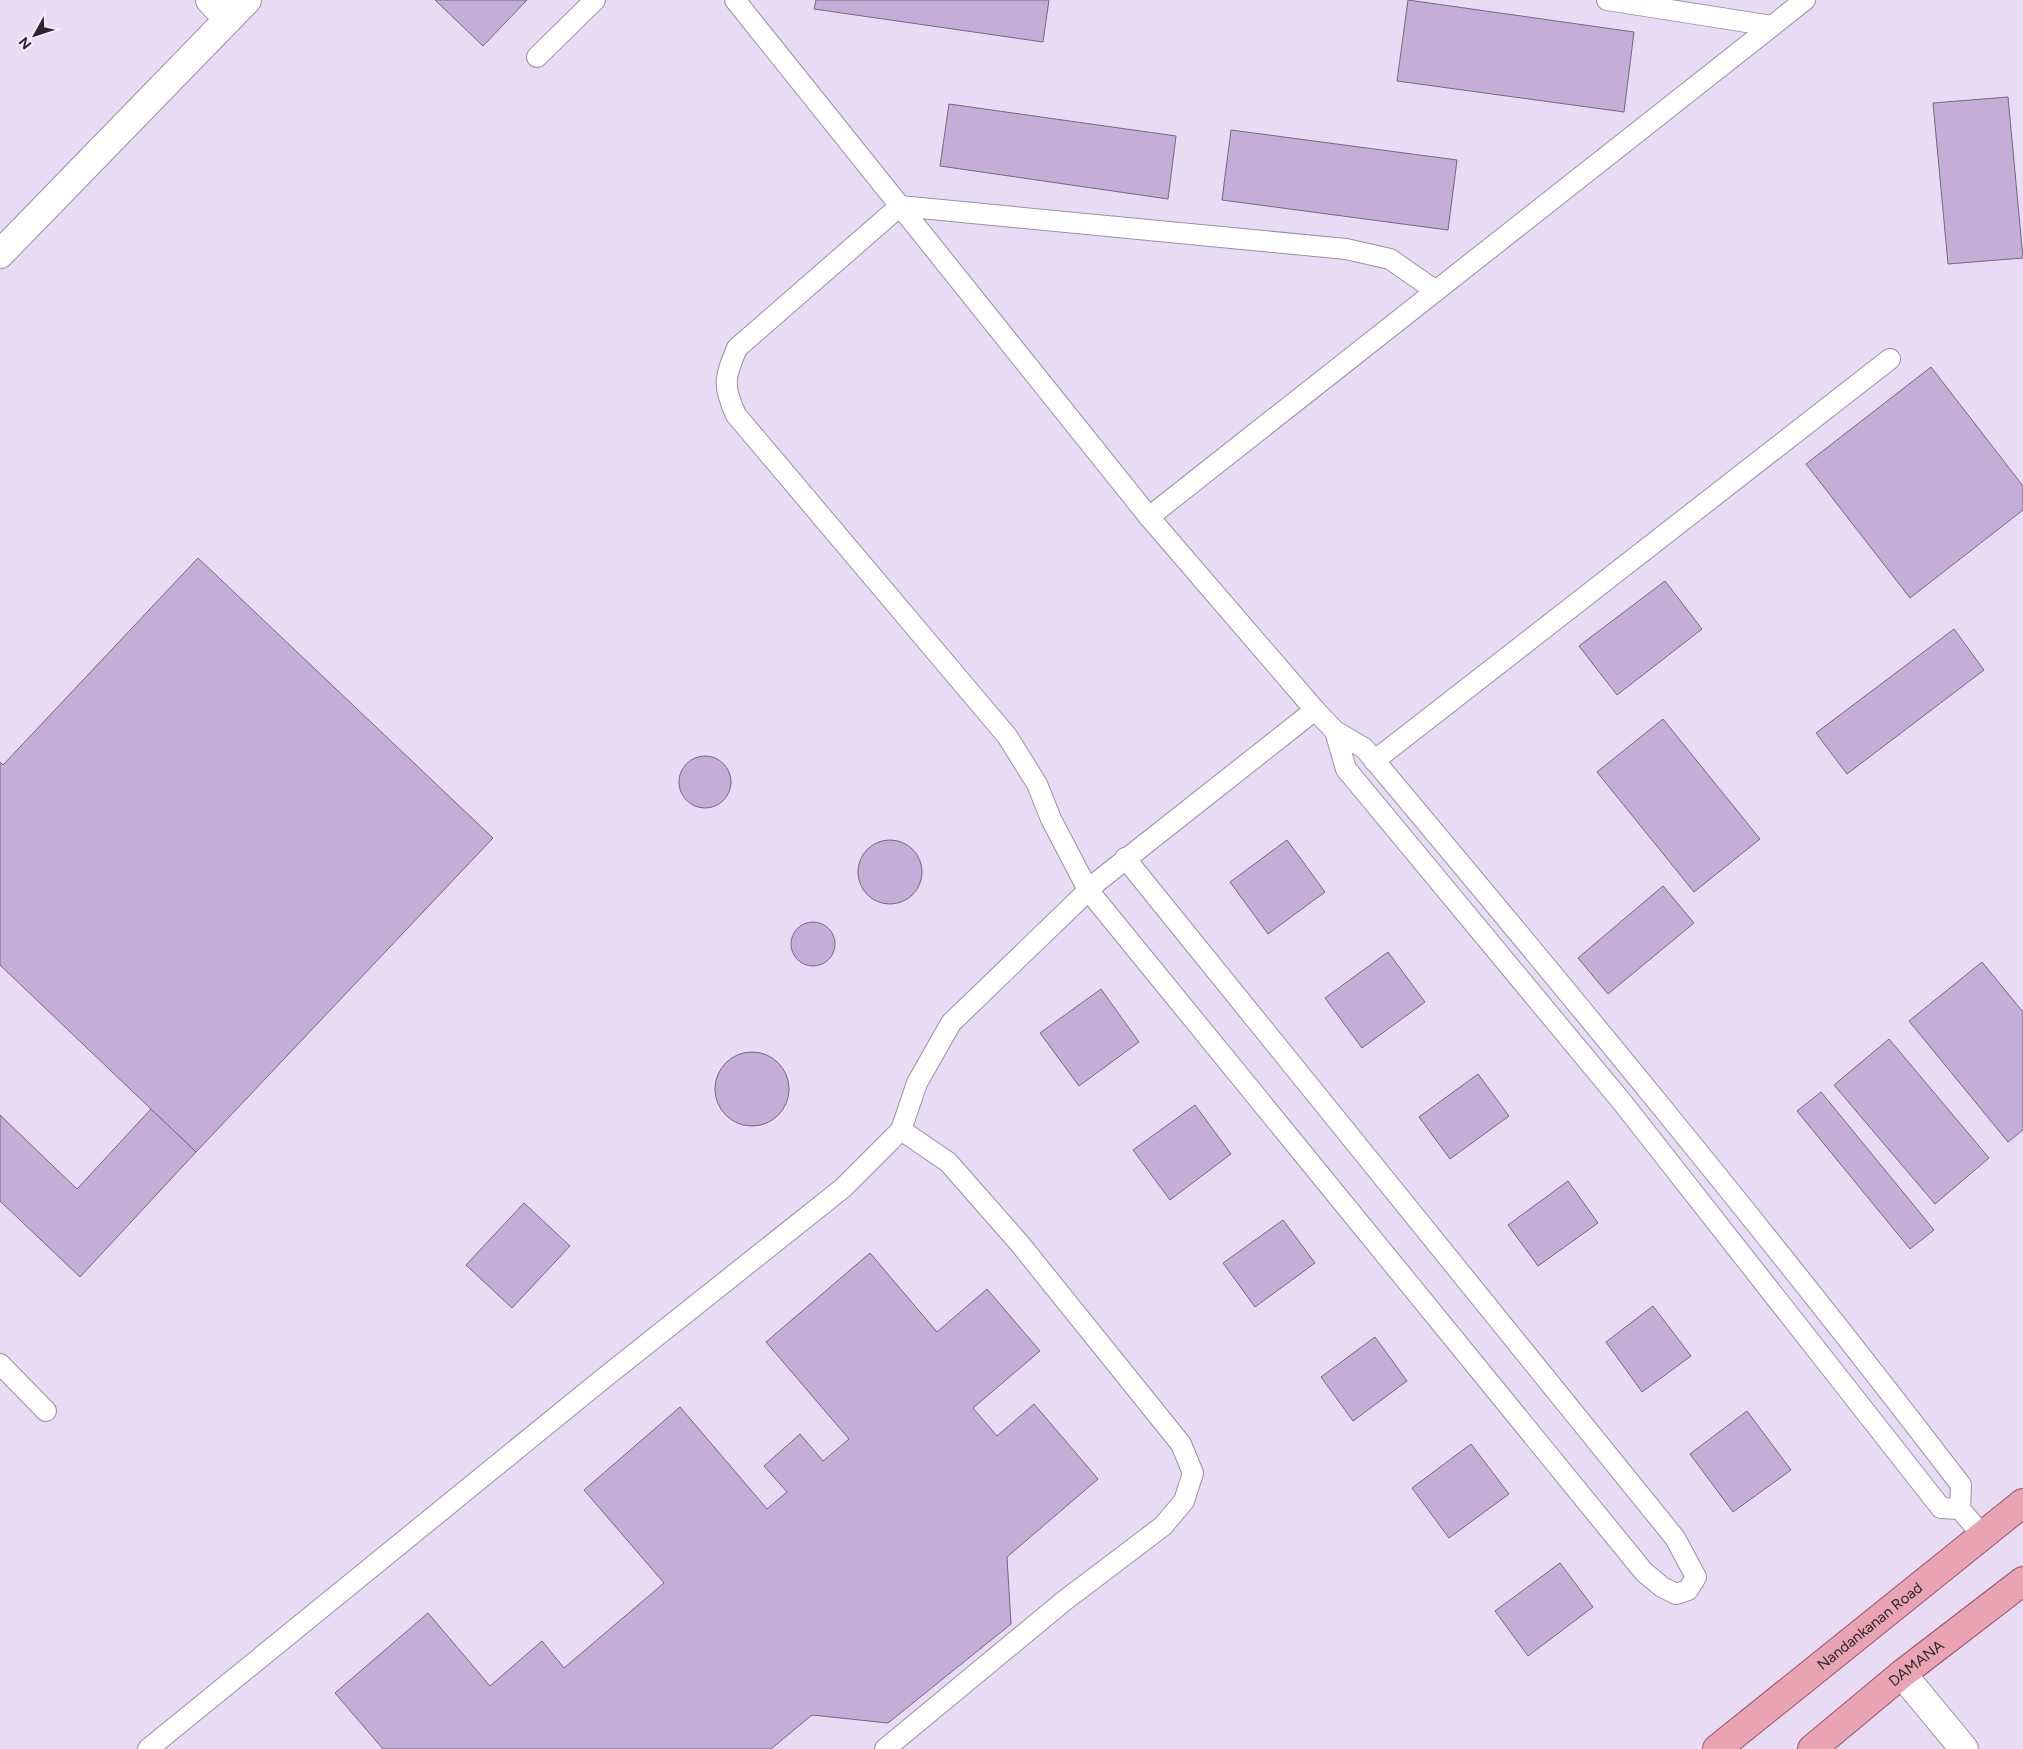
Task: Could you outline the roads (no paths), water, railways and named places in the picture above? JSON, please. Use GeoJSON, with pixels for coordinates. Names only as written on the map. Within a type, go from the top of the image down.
{"type":"FeatureCollection","features":[{"type":"Feature","properties":{"kind":"main road","name":"Nandankanan Road"},"geometry":{"type":"LineString","coordinates":[[1717,1749],[1982,1534],[2023,1503]]}},
{"type":"Feature","properties":{"kind":"main road","name":"DAMANA"},"geometry":{"type":"LineString","coordinates":[[1812,1749],[1902,1674],[2023,1581]]}},
{"type":"Feature","properties":{"kind":"street"},"geometry":{"type":"LineString","coordinates":[[0,254],[219,10],[247,0]]}},
{"type":"Feature","properties":{"kind":"street"},"geometry":{"type":"LineString","coordinates":[[1902,1674],[1964,1749]]}},
{"type":"Feature","properties":{"kind":"lane"},"geometry":{"type":"LineString","coordinates":[[537,57],[595,0]]}},
{"type":"Feature","properties":{"kind":"lane"},"geometry":{"type":"LineString","coordinates":[[735,0],[1148,517],[1315,710],[1335,731],[1364,748],[1702,1157],[1849,1338],[1961,1485],[1960,1509],[1982,1534]]}},
{"type":"Feature","properties":{"kind":"lane"},"geometry":{"type":"LineString","coordinates":[[1607,0],[1772,26]]}},
{"type":"Feature","properties":{"kind":"lane"},"geometry":{"type":"LineString","coordinates":[[1148,517],[1805,0]]}},
{"type":"Feature","properties":{"kind":"lane"},"geometry":{"type":"LineString","coordinates":[[1125,858],[1675,1538],[1696,1577],[1688,1590],[1676,1594],[1662,1587],[1644,1572],[1088,890],[1051,819],[1037,784],[1007,736],[736,415],[727,395],[727,372],[737,348],[900,206],[1346,249],[1390,259],[1436,291]]}},
{"type":"Feature","properties":{"kind":"lane"},"geometry":{"type":"LineString","coordinates":[[1374,761],[1890,360]]}},
{"type":"Feature","properties":{"kind":"lane"},"geometry":{"type":"LineString","coordinates":[[148,1749],[560,1413],[843,1188],[901,1130],[917,1083],[951,1023],[1088,890],[1125,858],[1315,710]]}},
{"type":"Feature","properties":{"kind":"lane"},"geometry":{"type":"LineString","coordinates":[[1335,731],[1346,769],[1622,1102],[1941,1508],[1960,1509]]}},
{"type":"Feature","properties":{"kind":"lane"},"geometry":{"type":"LineString","coordinates":[[885,1749],[1064,1601],[1163,1526],[1184,1501],[1193,1473],[1181,1444],[1020,1244],[948,1162],[901,1130]]}},
{"type":"Feature","properties":{"kind":"lane"},"geometry":{"type":"LineString","coordinates":[[0,1364],[46,1410]]}}]}
